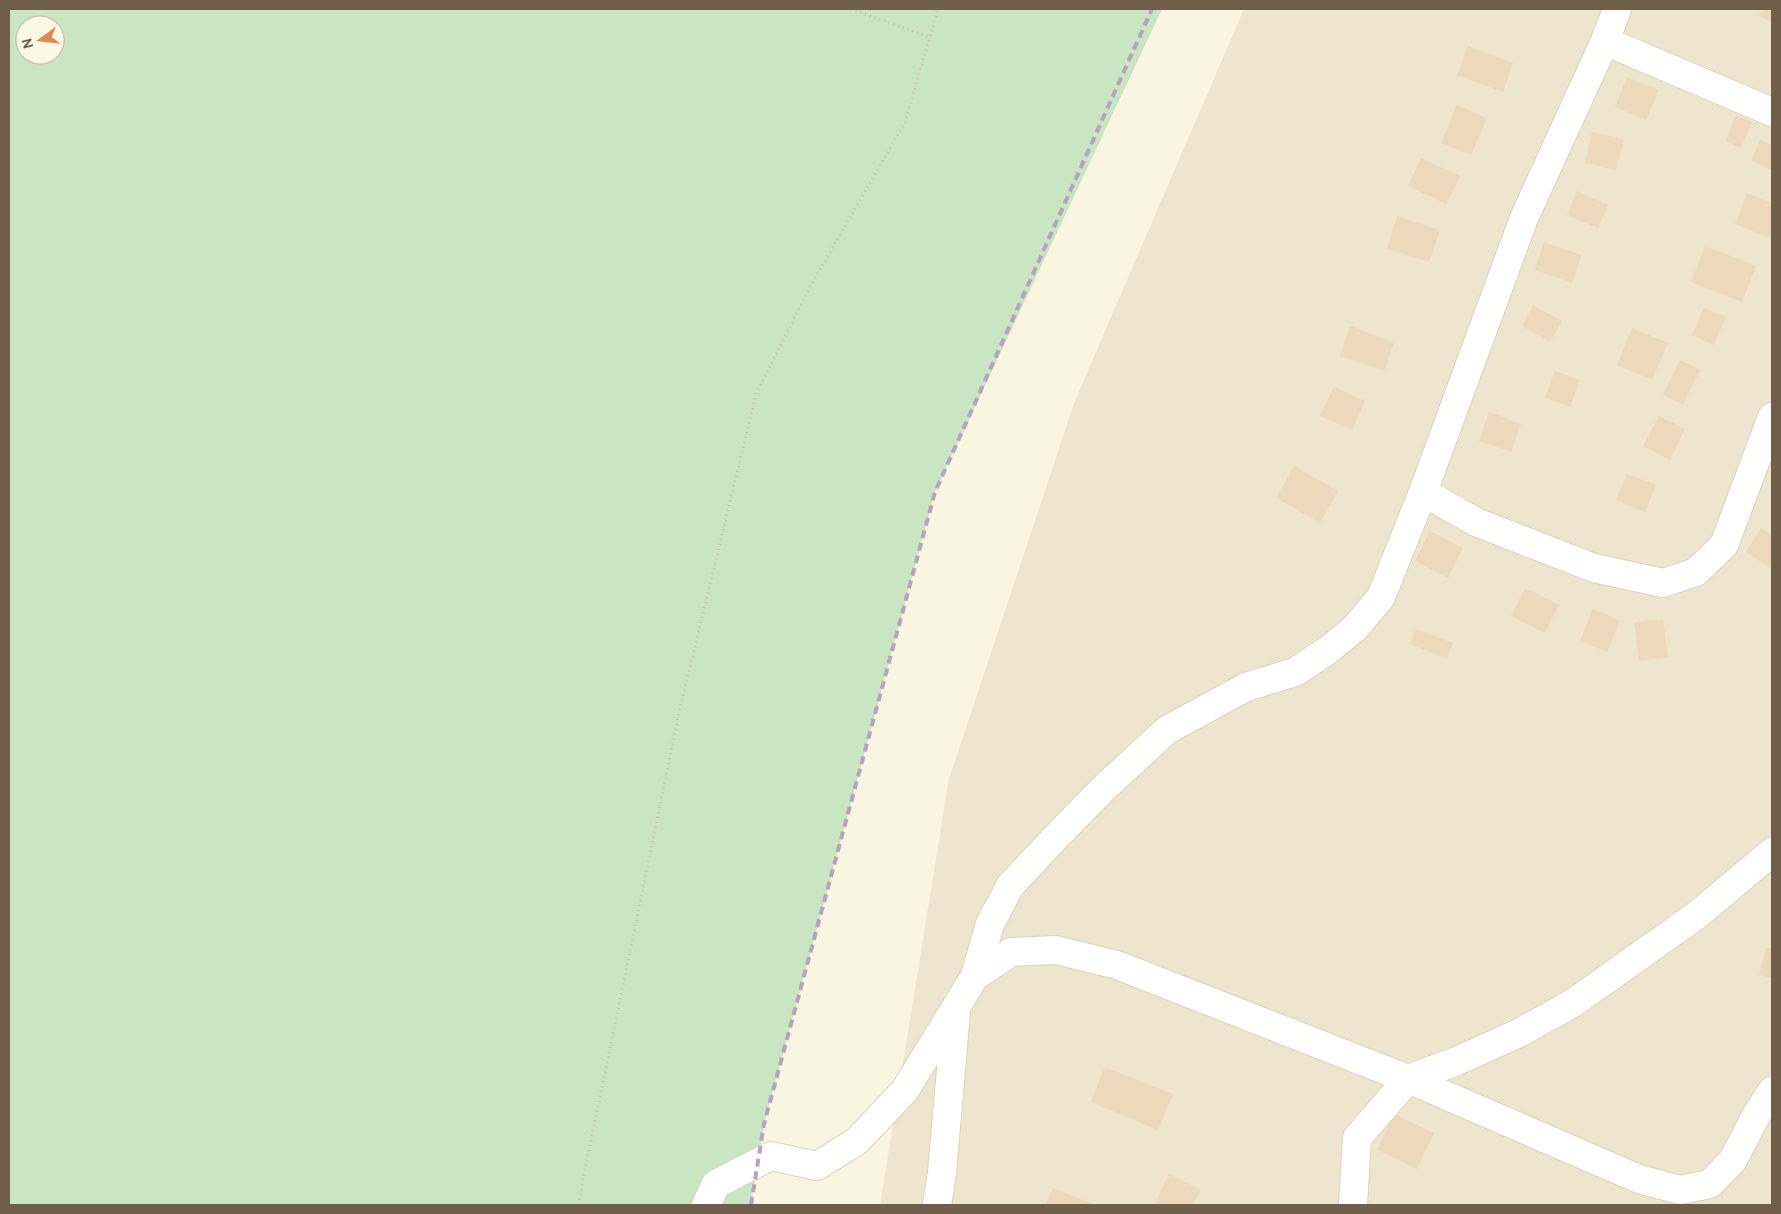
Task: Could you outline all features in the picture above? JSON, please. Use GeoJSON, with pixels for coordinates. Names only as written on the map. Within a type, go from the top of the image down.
{"type":"FeatureCollection","features":[{"type":"Feature","properties":{"kind":"street"},"geometry":{"type":"LineString","coordinates":[[706,1205],[716,1184],[771,1156],[817,1166],[857,1141],[905,1090],[975,976],[990,924],[1010,886],[1054,838],[1167,730],[1246,687],[1295,672],[1356,628],[1381,597],[1423,492],[1524,218],[1605,41],[1617,9]]}},
{"type":"Feature","properties":{"kind":"street"},"geometry":{"type":"LineString","coordinates":[[1605,41],[1772,112]]}},
{"type":"Feature","properties":{"kind":"street"},"geometry":{"type":"LineString","coordinates":[[1423,492],[1476,522],[1594,568],[1662,583],[1696,572],[1724,545],[1772,417]]}},
{"type":"Feature","properties":{"kind":"street"},"geometry":{"type":"LineString","coordinates":[[1353,1205],[1357,1138],[1408,1080],[1458,1061],[1519,1033],[1573,1003],[1697,915],[1772,852]]}},
{"type":"Feature","properties":{"kind":"street"},"geometry":{"type":"LineString","coordinates":[[975,976],[1012,952],[1056,950],[1117,965],[1408,1080],[1640,1179],[1706,1195],[1733,1160],[1757,1114],[1772,1091]]}},
{"type":"Feature","properties":{"kind":"street"},"geometry":{"type":"LineString","coordinates":[[937,1205],[942,1173],[956,1008]]}},
{"type":"Feature","properties":{"kind":"path"},"geometry":{"type":"LineString","coordinates":[[851,9],[930,38]]}},
{"type":"Feature","properties":{"kind":"path"},"geometry":{"type":"LineString","coordinates":[[580,1205],[583,1179],[679,713],[756,394],[811,285],[905,122],[938,9]]}},
{"type":"Feature","properties":{"kind":"shaded area"},"geometry":{"type":"Polygon","coordinates":[[[1244,9],[1772,9],[1772,1205],[880,1205],[949,779],[1074,403],[1244,9]]]}},
{"type":"Feature","properties":{"kind":"green space"},"geometry":{"type":"Polygon","coordinates":[[[9,9],[1162,9],[935,492],[764,1124],[751,1205],[9,1205],[9,9]]]}},
{"type":"Feature","properties":{"kind":"building"},"geometry":{"type":"Polygon","coordinates":[[[1762,9],[1772,9],[1772,23],[1759,15],[1762,9]]]}},
{"type":"Feature","properties":{"kind":"building"},"geometry":{"type":"Polygon","coordinates":[[[1468,46],[1513,63],[1503,92],[1457,75],[1468,46]]]}},
{"type":"Feature","properties":{"kind":"building"},"geometry":{"type":"Polygon","coordinates":[[[1627,77],[1659,90],[1646,120],[1615,107],[1627,77]]]}},
{"type":"Feature","properties":{"kind":"building"},"geometry":{"type":"Polygon","coordinates":[[[1457,105],[1487,118],[1471,155],[1441,143],[1457,105]]]}},
{"type":"Feature","properties":{"kind":"building"},"geometry":{"type":"Polygon","coordinates":[[[1736,115],[1752,122],[1741,148],[1725,141],[1736,115]]]}},
{"type":"Feature","properties":{"kind":"building"},"geometry":{"type":"Polygon","coordinates":[[[1592,132],[1624,139],[1616,170],[1585,163],[1592,132]]]}},
{"type":"Feature","properties":{"kind":"building"},"geometry":{"type":"Polygon","coordinates":[[[1760,140],[1772,145],[1772,170],[1751,161],[1760,140]]]}},
{"type":"Feature","properties":{"kind":"building"},"geometry":{"type":"Polygon","coordinates":[[[1421,158],[1460,176],[1446,204],[1408,186],[1421,158]]]}},
{"type":"Feature","properties":{"kind":"building"},"geometry":{"type":"Polygon","coordinates":[[[1577,191],[1608,205],[1598,228],[1567,215],[1577,191]]]}},
{"type":"Feature","properties":{"kind":"building"},"geometry":{"type":"Polygon","coordinates":[[[1747,193],[1772,203],[1772,239],[1735,224],[1747,193]]]}},
{"type":"Feature","properties":{"kind":"building"},"geometry":{"type":"Polygon","coordinates":[[[1397,216],[1440,230],[1429,262],[1387,249],[1397,216]]]}},
{"type":"Feature","properties":{"kind":"building"},"geometry":{"type":"Polygon","coordinates":[[[1544,242],[1582,255],[1572,283],[1535,270],[1544,242]]]}},
{"type":"Feature","properties":{"kind":"building"},"geometry":{"type":"Polygon","coordinates":[[[1705,246],[1756,266],[1742,302],[1691,282],[1705,246]]]}},
{"type":"Feature","properties":{"kind":"building"},"geometry":{"type":"Polygon","coordinates":[[[1533,305],[1562,321],[1550,342],[1522,326],[1533,305]]]}},
{"type":"Feature","properties":{"kind":"building"},"geometry":{"type":"Polygon","coordinates":[[[1704,308],[1726,317],[1714,345],[1692,335],[1704,308]]]}},
{"type":"Feature","properties":{"kind":"building"},"geometry":{"type":"Polygon","coordinates":[[[1350,326],[1394,342],[1384,371],[1340,356],[1350,326]]]}},
{"type":"Feature","properties":{"kind":"building"},"geometry":{"type":"Polygon","coordinates":[[[1632,328],[1668,343],[1652,380],[1617,365],[1632,328]]]}},
{"type":"Feature","properties":{"kind":"building"},"geometry":{"type":"Polygon","coordinates":[[[1680,360],[1700,370],[1683,405],[1663,395],[1680,360]]]}},
{"type":"Feature","properties":{"kind":"building"},"geometry":{"type":"Polygon","coordinates":[[[1555,371],[1580,380],[1570,407],[1545,398],[1555,371]]]}},
{"type":"Feature","properties":{"kind":"building"},"geometry":{"type":"Polygon","coordinates":[[[1334,387],[1365,401],[1352,430],[1320,416],[1334,387]]]}},
{"type":"Feature","properties":{"kind":"building"},"geometry":{"type":"Polygon","coordinates":[[[1489,412],[1521,424],[1511,452],[1479,441],[1489,412]]]}},
{"type":"Feature","properties":{"kind":"building"},"geometry":{"type":"Polygon","coordinates":[[[1659,416],[1685,429],[1670,460],[1643,446],[1659,416]]]}},
{"type":"Feature","properties":{"kind":"building"},"geometry":{"type":"Polygon","coordinates":[[[1294,466],[1338,491],[1320,523],[1276,498],[1294,466]]]}},
{"type":"Feature","properties":{"kind":"building"},"geometry":{"type":"Polygon","coordinates":[[[1627,474],[1656,485],[1645,512],[1616,500],[1627,474]]]}},
{"type":"Feature","properties":{"kind":"building"},"geometry":{"type":"Polygon","coordinates":[[[1761,528],[1772,535],[1772,569],[1746,552],[1761,528]]]}},
{"type":"Feature","properties":{"kind":"building"},"geometry":{"type":"Polygon","coordinates":[[[1430,531],[1463,548],[1448,578],[1415,561],[1430,531]]]}},
{"type":"Feature","properties":{"kind":"building"},"geometry":{"type":"Polygon","coordinates":[[[1525,588],[1559,605],[1545,633],[1511,616],[1525,588]]]}},
{"type":"Feature","properties":{"kind":"building"},"geometry":{"type":"Polygon","coordinates":[[[1593,609],[1620,620],[1607,652],[1580,641],[1593,609]]]}},
{"type":"Feature","properties":{"kind":"building"},"geometry":{"type":"Polygon","coordinates":[[[1663,619],[1668,657],[1639,661],[1634,622],[1663,619]]]}},
{"type":"Feature","properties":{"kind":"building"},"geometry":{"type":"Polygon","coordinates":[[[1416,629],[1453,643],[1447,659],[1410,644],[1416,629]]]}},
{"type":"Feature","properties":{"kind":"building"},"geometry":{"type":"Polygon","coordinates":[[[1766,948],[1772,949],[1772,978],[1759,975],[1766,948]]]}},
{"type":"Feature","properties":{"kind":"building"},"geometry":{"type":"Polygon","coordinates":[[[1105,1067],[1173,1094],[1158,1130],[1091,1102],[1105,1067]]]}},
{"type":"Feature","properties":{"kind":"building"},"geometry":{"type":"Polygon","coordinates":[[[1394,1114],[1434,1133],[1417,1169],[1377,1150],[1394,1114]]]}},
{"type":"Feature","properties":{"kind":"building"},"geometry":{"type":"Polygon","coordinates":[[[1169,1174],[1201,1190],[1193,1205],[1154,1205],[1169,1174]]]}},
{"type":"Feature","properties":{"kind":"building"},"geometry":{"type":"Polygon","coordinates":[[[1053,1188],[1095,1205],[1046,1205],[1053,1188]]]}},
{"type":"Feature","properties":{"kind":"railway"},"geometry":{"type":"LineString","coordinates":[[751,1205],[764,1124],[935,492],[1152,9]]}}]}
